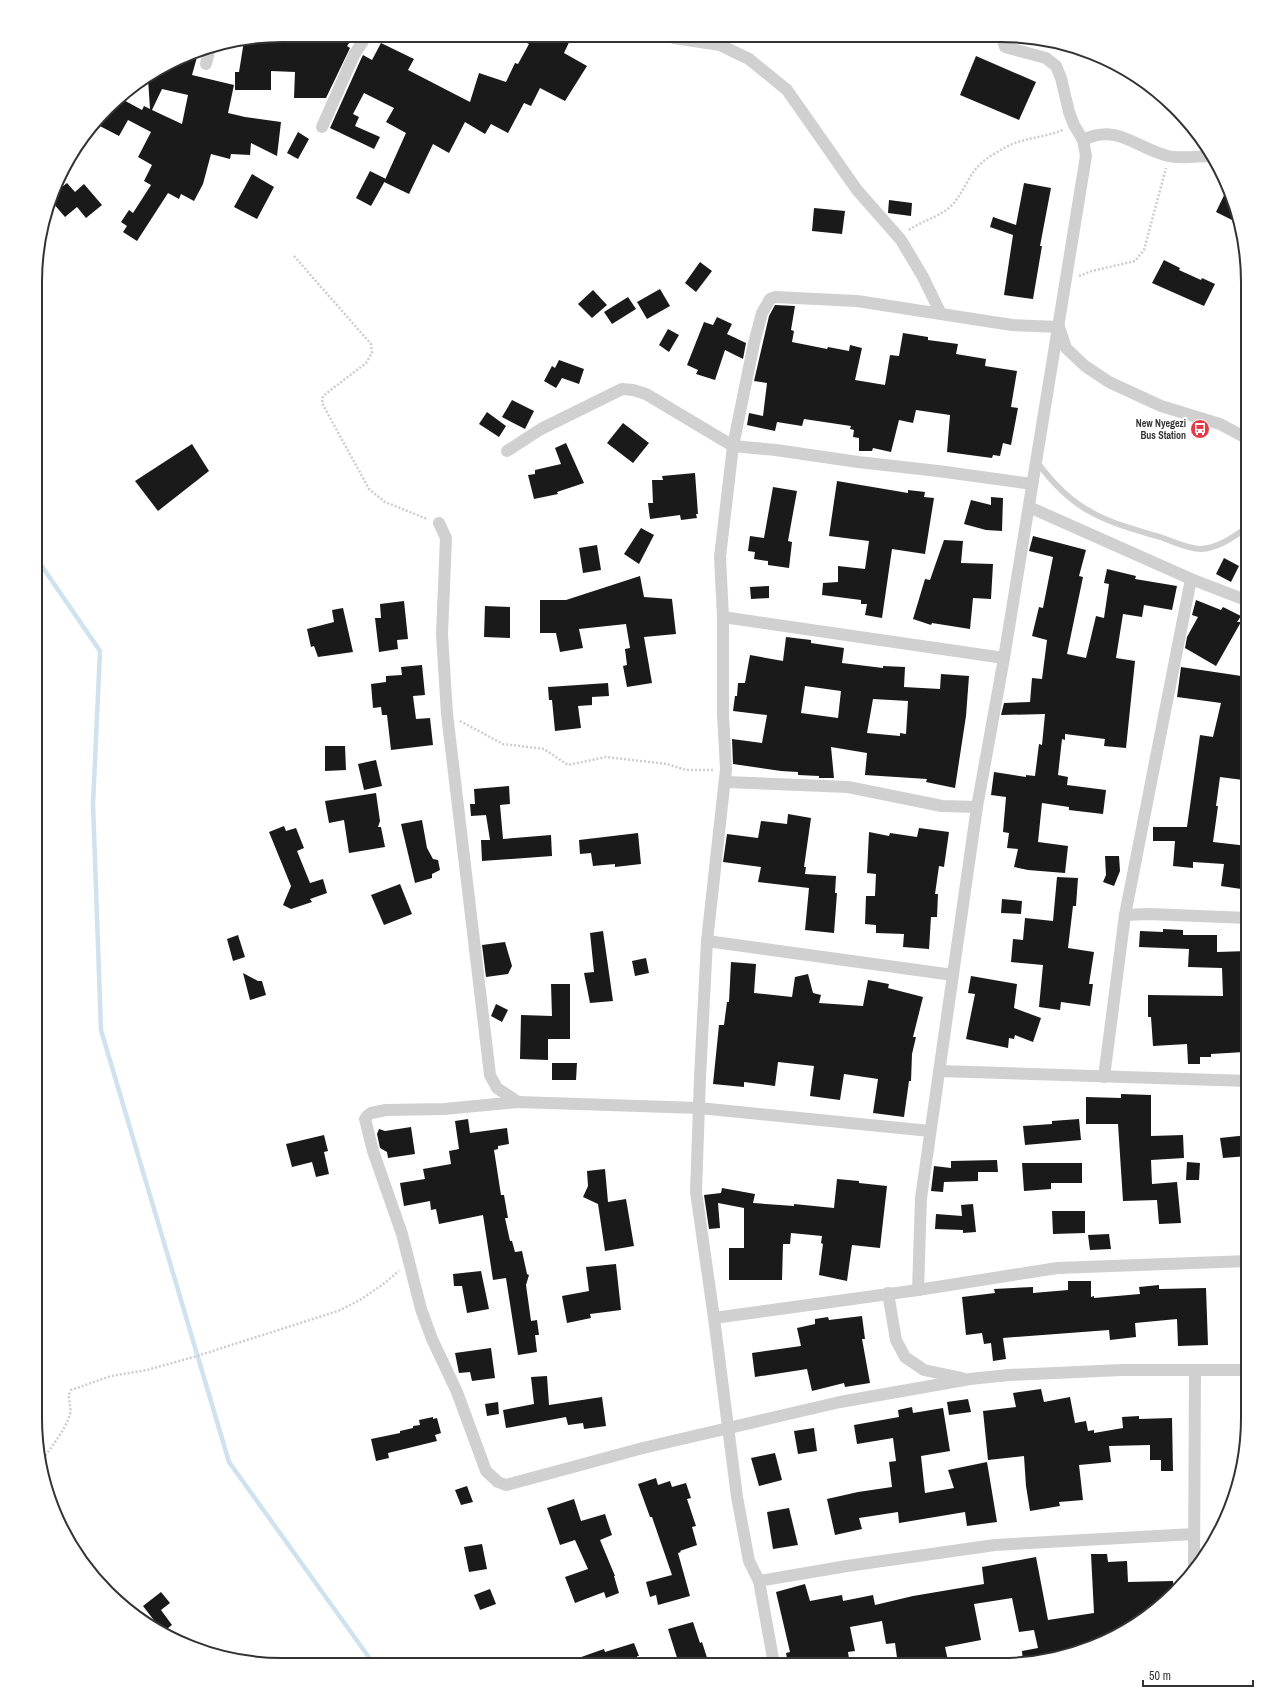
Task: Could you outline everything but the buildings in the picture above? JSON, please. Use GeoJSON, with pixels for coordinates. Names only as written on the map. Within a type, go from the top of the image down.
{"type":"FeatureCollection","features":[{"type":"Feature","properties":{"kind":"street"},"geometry":{"type":"LineString","coordinates":[[322,127],[354,55],[362,42]]}},
{"type":"Feature","properties":{"kind":"street"},"geometry":{"type":"LineString","coordinates":[[700,42],[720,45],[749,59],[787,90],[857,190],[901,240],[923,277],[940,314]]}},
{"type":"Feature","properties":{"kind":"street"},"geometry":{"type":"LineString","coordinates":[[918,1290],[918,1241],[930,1131],[977,807],[1004,658],[1086,156],[1083,140],[1074,125],[1069,112],[1061,78],[1056,66],[1046,58],[1005,47],[1004,42]]}},
{"type":"Feature","properties":{"kind":"street"},"geometry":{"type":"LineString","coordinates":[[206,64],[208,54]]}},
{"type":"Feature","properties":{"kind":"street"},"geometry":{"type":"LineString","coordinates":[[1083,140],[1095,134],[1109,134],[1123,136],[1141,146],[1169,156],[1205,156]]}},
{"type":"Feature","properties":{"kind":"street"},"geometry":{"type":"LineString","coordinates":[[773,1658],[759,1581],[749,1561],[737,1497],[696,1192],[707,941],[726,782],[723,714],[723,617],[720,557],[733,446],[754,343],[762,313],[770,299],[775,297],[857,301],[1012,325],[1059,327]]}},
{"type":"Feature","properties":{"kind":"street"},"geometry":{"type":"LineString","coordinates":[[1059,327],[1066,348],[1085,366],[1109,382],[1161,406],[1220,424],[1241,435]]}},
{"type":"Feature","properties":{"kind":"street"},"geometry":{"type":"LineString","coordinates":[[507,451],[541,429],[622,389],[633,390],[646,394],[733,446],[776,450],[1032,484]]}},
{"type":"Feature","properties":{"kind":"street"},"geometry":{"type":"LineString","coordinates":[[1029,507],[1191,579],[1241,598]]}},
{"type":"Feature","properties":{"kind":"street"},"geometry":{"type":"LineString","coordinates":[[439,524],[446,538],[442,634],[447,714],[490,1075],[497,1088],[518,1102]]}},
{"type":"Feature","properties":{"kind":"street"},"geometry":{"type":"LineString","coordinates":[[1104,1077],[1125,915],[1191,579]]}},
{"type":"Feature","properties":{"kind":"street"},"geometry":{"type":"LineString","coordinates":[[723,617],[1004,658]]}},
{"type":"Feature","properties":{"kind":"street"},"geometry":{"type":"LineString","coordinates":[[726,782],[848,787],[942,806],[977,807]]}},
{"type":"Feature","properties":{"kind":"street"},"geometry":{"type":"LineString","coordinates":[[1125,915],[1149,914],[1241,918]]}},
{"type":"Feature","properties":{"kind":"street"},"geometry":{"type":"LineString","coordinates":[[707,941],[953,976]]}},
{"type":"Feature","properties":{"kind":"street"},"geometry":{"type":"LineString","coordinates":[[939,1071],[1241,1081]]}},
{"type":"Feature","properties":{"kind":"street"},"geometry":{"type":"LineString","coordinates":[[930,1131],[699,1108],[518,1102],[444,1109],[386,1110],[367,1116],[365,1119],[372,1151],[402,1234],[421,1309],[432,1340],[457,1392],[486,1471],[498,1482],[506,1485],[643,1448],[840,1402],[970,1379],[1055,1373],[1241,1370]]}},
{"type":"Feature","properties":{"kind":"street"},"geometry":{"type":"LineString","coordinates":[[714,1318],[918,1290],[1056,1268],[1241,1261]]}},
{"type":"Feature","properties":{"kind":"street"},"geometry":{"type":"LineString","coordinates":[[888,1293],[896,1340],[905,1357],[924,1370],[970,1379]]}},
{"type":"Feature","properties":{"kind":"street"},"geometry":{"type":"LineString","coordinates":[[1194,1560],[1195,1370]]}},
{"type":"Feature","properties":{"kind":"street"},"geometry":{"type":"LineString","coordinates":[[759,1581],[847,1566],[995,1545],[1194,1534]]}},
{"type":"Feature","properties":{"kind":"lane"},"geometry":{"type":"LineString","coordinates":[[1036,460],[1048,477],[1072,498],[1090,512],[1113,522],[1200,549],[1210,548],[1221,544],[1241,532]]}},
{"type":"Feature","properties":{"kind":"path"},"geometry":{"type":"LineString","coordinates":[[901,240],[907,232],[917,225],[937,217],[953,204],[975,170],[984,160],[1015,142],[1054,134],[1074,125]]}},
{"type":"Feature","properties":{"kind":"path"},"geometry":{"type":"LineString","coordinates":[[1067,279],[1092,271],[1134,261],[1144,250],[1169,156]]}},
{"type":"Feature","properties":{"kind":"path"},"geometry":{"type":"LineString","coordinates":[[294,256],[371,344],[372,353],[366,363],[323,396],[322,403],[329,418],[369,489],[385,502],[439,524]]}},
{"type":"Feature","properties":{"kind":"path"},"geometry":{"type":"LineString","coordinates":[[447,714],[503,744],[544,749],[568,766],[606,757],[667,764],[686,770],[726,770]]}},
{"type":"Feature","properties":{"kind":"path"},"geometry":{"type":"LineString","coordinates":[[45,1456],[64,1428],[70,1415],[71,1408],[69,1394],[71,1390],[111,1376],[147,1370],[197,1356],[338,1311],[360,1300],[382,1285],[409,1262]]}},
{"type":"Feature","properties":{"kind":"waterway"},"geometry":{"type":"LineString","coordinates":[[42,566],[100,651],[93,804],[101,1030],[229,1462],[369,1658]]}},
{"type":"Feature","properties":{"kind":"place","name":"New Nyegezi Bus Station"},"geometry":{"type":"Point","coordinates":[1200,429]}}]}
